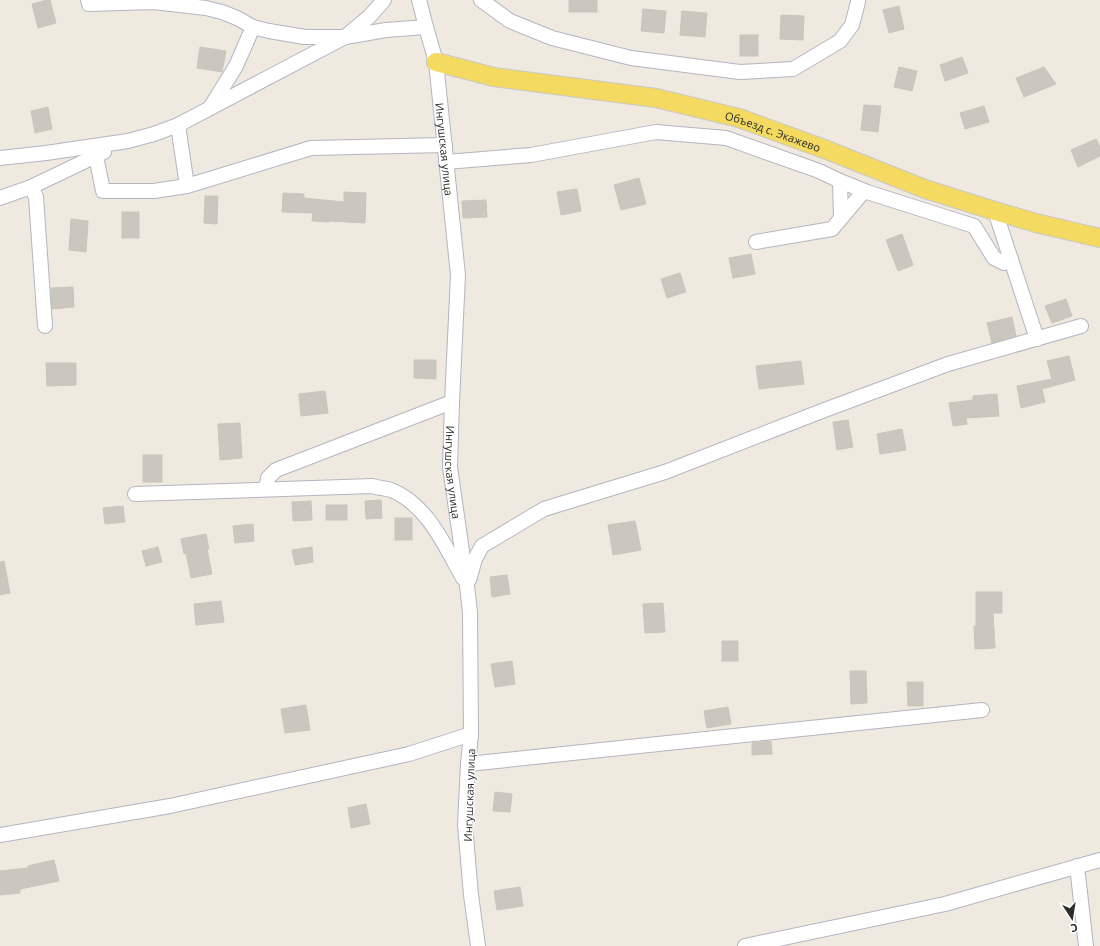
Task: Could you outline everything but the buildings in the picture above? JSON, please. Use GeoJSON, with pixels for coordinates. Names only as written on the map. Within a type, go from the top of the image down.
{"type":"FeatureCollection","features":[{"type":"Feature","properties":{"kind":"main road","name":"Объезд с. Экажево"},"geometry":{"type":"LineString","coordinates":[[436,62],[494,77],[656,98],[739,118],[827,150],[925,189],[1036,223],[1100,238]]}},
{"type":"Feature","properties":{"kind":"street"},"geometry":{"type":"LineString","coordinates":[[88,0],[89,4],[153,2],[206,8],[237,18],[253,27],[304,36],[345,37],[386,30],[426,27]]}},
{"type":"Feature","properties":{"kind":"street"},"geometry":{"type":"LineString","coordinates":[[0,158],[128,141],[154,134],[178,125],[345,37],[369,16],[384,0]]}},
{"type":"Feature","properties":{"kind":"street","name":"Ингушская улица"},"geometry":{"type":"LineString","coordinates":[[419,0],[436,62],[458,274],[450,467],[470,612],[471,734],[465,825],[471,895],[478,946]]}},
{"type":"Feature","properties":{"kind":"street"},"geometry":{"type":"LineString","coordinates":[[482,0],[510,21],[552,38],[631,58],[740,72],[793,69],[840,41],[852,25],[858,0]]}},
{"type":"Feature","properties":{"kind":"street"},"geometry":{"type":"LineString","coordinates":[[210,108],[236,66],[253,27]]}},
{"type":"Feature","properties":{"kind":"street"},"geometry":{"type":"LineString","coordinates":[[178,125],[187,186]]}},
{"type":"Feature","properties":{"kind":"street"},"geometry":{"type":"LineString","coordinates":[[446,162],[531,155],[656,132],[726,138],[819,172],[864,191],[974,226],[994,258],[1004,263],[1011,259]]}},
{"type":"Feature","properties":{"kind":"street"},"geometry":{"type":"LineString","coordinates":[[0,198],[31,187],[128,141]]}},
{"type":"Feature","properties":{"kind":"street"},"geometry":{"type":"LineString","coordinates":[[96,156],[104,191],[154,191],[187,186],[312,148],[445,145]]}},
{"type":"Feature","properties":{"kind":"street"},"geometry":{"type":"LineString","coordinates":[[840,181],[841,218]]}},
{"type":"Feature","properties":{"kind":"street"},"geometry":{"type":"LineString","coordinates":[[31,187],[36,197],[45,326]]}},
{"type":"Feature","properties":{"kind":"street"},"geometry":{"type":"LineString","coordinates":[[756,242],[832,229],[864,191]]}},
{"type":"Feature","properties":{"kind":"street"},"geometry":{"type":"LineString","coordinates":[[995,211],[1037,339]]}},
{"type":"Feature","properties":{"kind":"street"},"geometry":{"type":"LineString","coordinates":[[467,586],[475,559],[482,546],[544,509],[665,472],[948,364],[1081,326]]}},
{"type":"Feature","properties":{"kind":"street"},"geometry":{"type":"LineString","coordinates":[[266,489],[268,478],[276,470],[452,402]]}},
{"type":"Feature","properties":{"kind":"street"},"geometry":{"type":"LineString","coordinates":[[136,494],[372,486],[390,490],[416,506],[428,520],[442,540],[467,586]]}},
{"type":"Feature","properties":{"kind":"street"},"geometry":{"type":"LineString","coordinates":[[468,764],[982,710]]}},
{"type":"Feature","properties":{"kind":"street"},"geometry":{"type":"LineString","coordinates":[[0,835],[170,806],[409,754],[471,734]]}},
{"type":"Feature","properties":{"kind":"street"},"geometry":{"type":"LineString","coordinates":[[745,946],[945,904],[1100,860]]}},
{"type":"Feature","properties":{"kind":"street"},"geometry":{"type":"LineString","coordinates":[[1077,866],[1086,946]]}}]}
